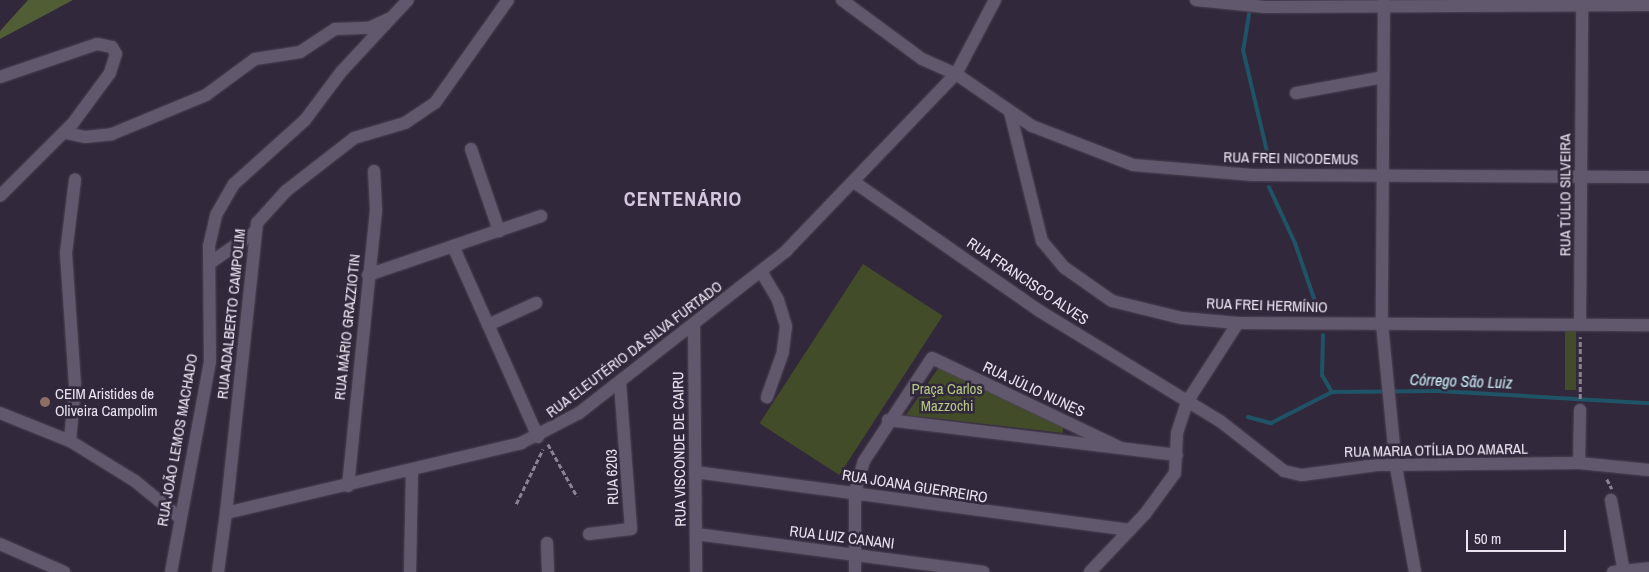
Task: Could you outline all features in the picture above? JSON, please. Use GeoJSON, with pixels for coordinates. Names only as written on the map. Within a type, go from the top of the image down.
{"type":"FeatureCollection","features":[{"type":"Feature","properties":{"kind":"street","name":"RUA JOÃO LEMOS MACHADO"},"geometry":{"type":"LineString","coordinates":[[171,572],[179,516],[210,361],[210,263],[216,214],[234,184],[305,120],[341,72],[398,14],[408,0]]}},
{"type":"Feature","properties":{"kind":"street","name":"RUA ADALBERTO CAMPOLIM"},"geometry":{"type":"LineString","coordinates":[[226,513],[253,233],[275,201],[354,138],[405,123],[435,103],[508,0]]}},
{"type":"Feature","properties":{"kind":"street","name":"RUA FREI NICODEMUS"},"geometry":{"type":"LineString","coordinates":[[842,0],[922,59],[956,74],[1010,112],[1102,156],[1163,170],[1383,175],[1649,177]]}},
{"type":"Feature","properties":{"kind":"street","name":"RUA ELEUTÉRIO DA SILVA FURTADO"},"geometry":{"type":"LineString","coordinates":[[226,513],[542,440],[620,383],[762,273],[854,182],[956,74],[995,0]]}},
{"type":"Feature","properties":{"kind":"street"},"geometry":{"type":"LineString","coordinates":[[1196,0],[1238,6],[1384,2],[1582,2],[1649,5]]}},
{"type":"Feature","properties":{"kind":"street"},"geometry":{"type":"LineString","coordinates":[[1384,2],[1382,324],[1396,467],[1415,572]]}},
{"type":"Feature","properties":{"kind":"street","name":"RUA TÚLIO SILVEIRA"},"geometry":{"type":"LineString","coordinates":[[1580,325],[1582,2]]}},
{"type":"Feature","properties":{"kind":"street"},"geometry":{"type":"LineString","coordinates":[[66,132],[85,136],[112,134],[206,95],[255,59],[300,52],[335,29],[369,28],[398,14]]}},
{"type":"Feature","properties":{"kind":"street"},"geometry":{"type":"LineString","coordinates":[[0,77],[84,47],[112,47],[115,63],[110,73],[66,132],[0,196]]}},
{"type":"Feature","properties":{"kind":"street"},"geometry":{"type":"LineString","coordinates":[[1296,93],[1383,77]]}},
{"type":"Feature","properties":{"kind":"street","name":"RUA FREI HERMÍNIO"},"geometry":{"type":"LineString","coordinates":[[1010,112],[1035,220],[1042,241],[1065,268],[1083,284],[1128,306],[1182,318],[1238,323],[1649,325]]}},
{"type":"Feature","properties":{"kind":"street"},"geometry":{"type":"LineString","coordinates":[[471,149],[499,231]]}},
{"type":"Feature","properties":{"kind":"street","name":"RUA MÁRIO GRAZZIOTIN"},"geometry":{"type":"LineString","coordinates":[[348,486],[376,209],[374,171]]}},
{"type":"Feature","properties":{"kind":"street"},"geometry":{"type":"LineString","coordinates":[[70,441],[74,362],[66,253],[75,180]]}},
{"type":"Feature","properties":{"kind":"street","name":"RUA FRANCISCO ALVES"},"geometry":{"type":"LineString","coordinates":[[854,182],[1038,310],[1188,402]]}},
{"type":"Feature","properties":{"kind":"street"},"geometry":{"type":"LineString","coordinates":[[368,275],[541,216]]}},
{"type":"Feature","properties":{"kind":"street"},"geometry":{"type":"LineString","coordinates":[[210,263],[253,233]]}},
{"type":"Feature","properties":{"kind":"street"},"geometry":{"type":"LineString","coordinates":[[453,246],[542,440]]}},
{"type":"Feature","properties":{"kind":"street"},"geometry":{"type":"LineString","coordinates":[[762,273],[778,300],[786,326],[783,352],[767,397]]}},
{"type":"Feature","properties":{"kind":"street"},"geometry":{"type":"LineString","coordinates":[[488,325],[536,303]]}},
{"type":"Feature","properties":{"kind":"street"},"geometry":{"type":"LineString","coordinates":[[1090,572],[1130,530],[1175,473],[1177,433],[1188,402],[1238,323]]}},
{"type":"Feature","properties":{"kind":"street","name":"RUA VISCONDE DE CAIRU"},"geometry":{"type":"LineString","coordinates":[[694,326],[696,572]]}},
{"type":"Feature","properties":{"kind":"street","name":"RUA JÚLIO NUNES"},"geometry":{"type":"LineString","coordinates":[[888,420],[932,358],[1122,448]]}},
{"type":"Feature","properties":{"kind":"street","name":"RUA 6203"},"geometry":{"type":"LineString","coordinates":[[589,534],[631,529],[620,383]]}},
{"type":"Feature","properties":{"kind":"street","name":"RUA MARIA OTÍLIA DO AMARAL"},"geometry":{"type":"LineString","coordinates":[[1188,402],[1293,474],[1358,466],[1396,467],[1579,462],[1649,470]]}},
{"type":"Feature","properties":{"kind":"street"},"geometry":{"type":"LineString","coordinates":[[1579,462],[1580,410]]}},
{"type":"Feature","properties":{"kind":"street"},"geometry":{"type":"LineString","coordinates":[[0,413],[70,441],[135,480],[179,516]]}},
{"type":"Feature","properties":{"kind":"street"},"geometry":{"type":"LineString","coordinates":[[855,572],[855,492],[864,461],[888,420],[1177,455]]}},
{"type":"Feature","properties":{"kind":"street"},"geometry":{"type":"LineString","coordinates":[[410,572],[412,470]]}},
{"type":"Feature","properties":{"kind":"street","name":"RUA JOANA GUERREIRO"},"geometry":{"type":"LineString","coordinates":[[695,472],[1130,530]]}},
{"type":"Feature","properties":{"kind":"street"},"geometry":{"type":"LineString","coordinates":[[1611,500],[1620,571],[1649,568]]}},
{"type":"Feature","properties":{"kind":"street"},"geometry":{"type":"LineString","coordinates":[[218,572],[226,513]]}},
{"type":"Feature","properties":{"kind":"street","name":"RUA LUIZ CANANI"},"geometry":{"type":"LineString","coordinates":[[696,534],[984,572]]}},
{"type":"Feature","properties":{"kind":"street"},"geometry":{"type":"LineString","coordinates":[[547,543],[548,572]]}},
{"type":"Feature","properties":{"kind":"street"},"geometry":{"type":"LineString","coordinates":[[0,544],[64,572]]}},
{"type":"Feature","properties":{"kind":"path"},"geometry":{"type":"LineString","coordinates":[[1580,325],[1580,391]]}},
{"type":"Feature","properties":{"kind":"path"},"geometry":{"type":"LineString","coordinates":[[516,504],[542,440],[552,445],[577,496]]}},
{"type":"Feature","properties":{"kind":"green space"},"geometry":{"type":"Polygon","coordinates":[[[28,0],[73,0],[0,39],[0,31],[28,0]]]}},
{"type":"Feature","properties":{"kind":"green space"},"geometry":{"type":"Polygon","coordinates":[[[863,264],[943,316],[839,475],[760,423],[863,264]]]}},
{"type":"Feature","properties":{"kind":"green space"},"geometry":{"type":"Polygon","coordinates":[[[1565,330],[1576,330],[1576,390],[1565,390],[1565,330]]]}},
{"type":"Feature","properties":{"kind":"green space","name":"Praça Carlos Mazzochi"},"geometry":{"type":"Polygon","coordinates":[[[939,367],[1063,426],[1063,433],[906,415],[939,367]]]}},
{"type":"Feature","properties":{"kind":"waterway","name":"Córrego São Luiz"},"geometry":{"type":"LineString","coordinates":[[1249,14],[1243,50],[1270,164]]}},
{"type":"Feature","properties":{"kind":"waterway","name":"Córrego São Luiz"},"geometry":{"type":"LineString","coordinates":[[1269,187],[1295,243],[1318,310]]}},
{"type":"Feature","properties":{"kind":"waterway","name":"Córrego São Luiz"},"geometry":{"type":"LineString","coordinates":[[1323,335],[1322,375],[1332,392],[1438,391],[1649,403]]}},
{"type":"Feature","properties":{"kind":"waterway"},"geometry":{"type":"LineString","coordinates":[[1248,417],[1271,423],[1332,392]]}},
{"type":"Feature","properties":{"kind":"place","name":"CEIM Aristides de Oliveira Campolim"},"geometry":{"type":"Point","coordinates":[45,402]}},
{"type":"Feature","properties":{"kind":"district","name":"CENTENÁRIO"},"geometry":{"type":"Point","coordinates":[683,198]}}]}
